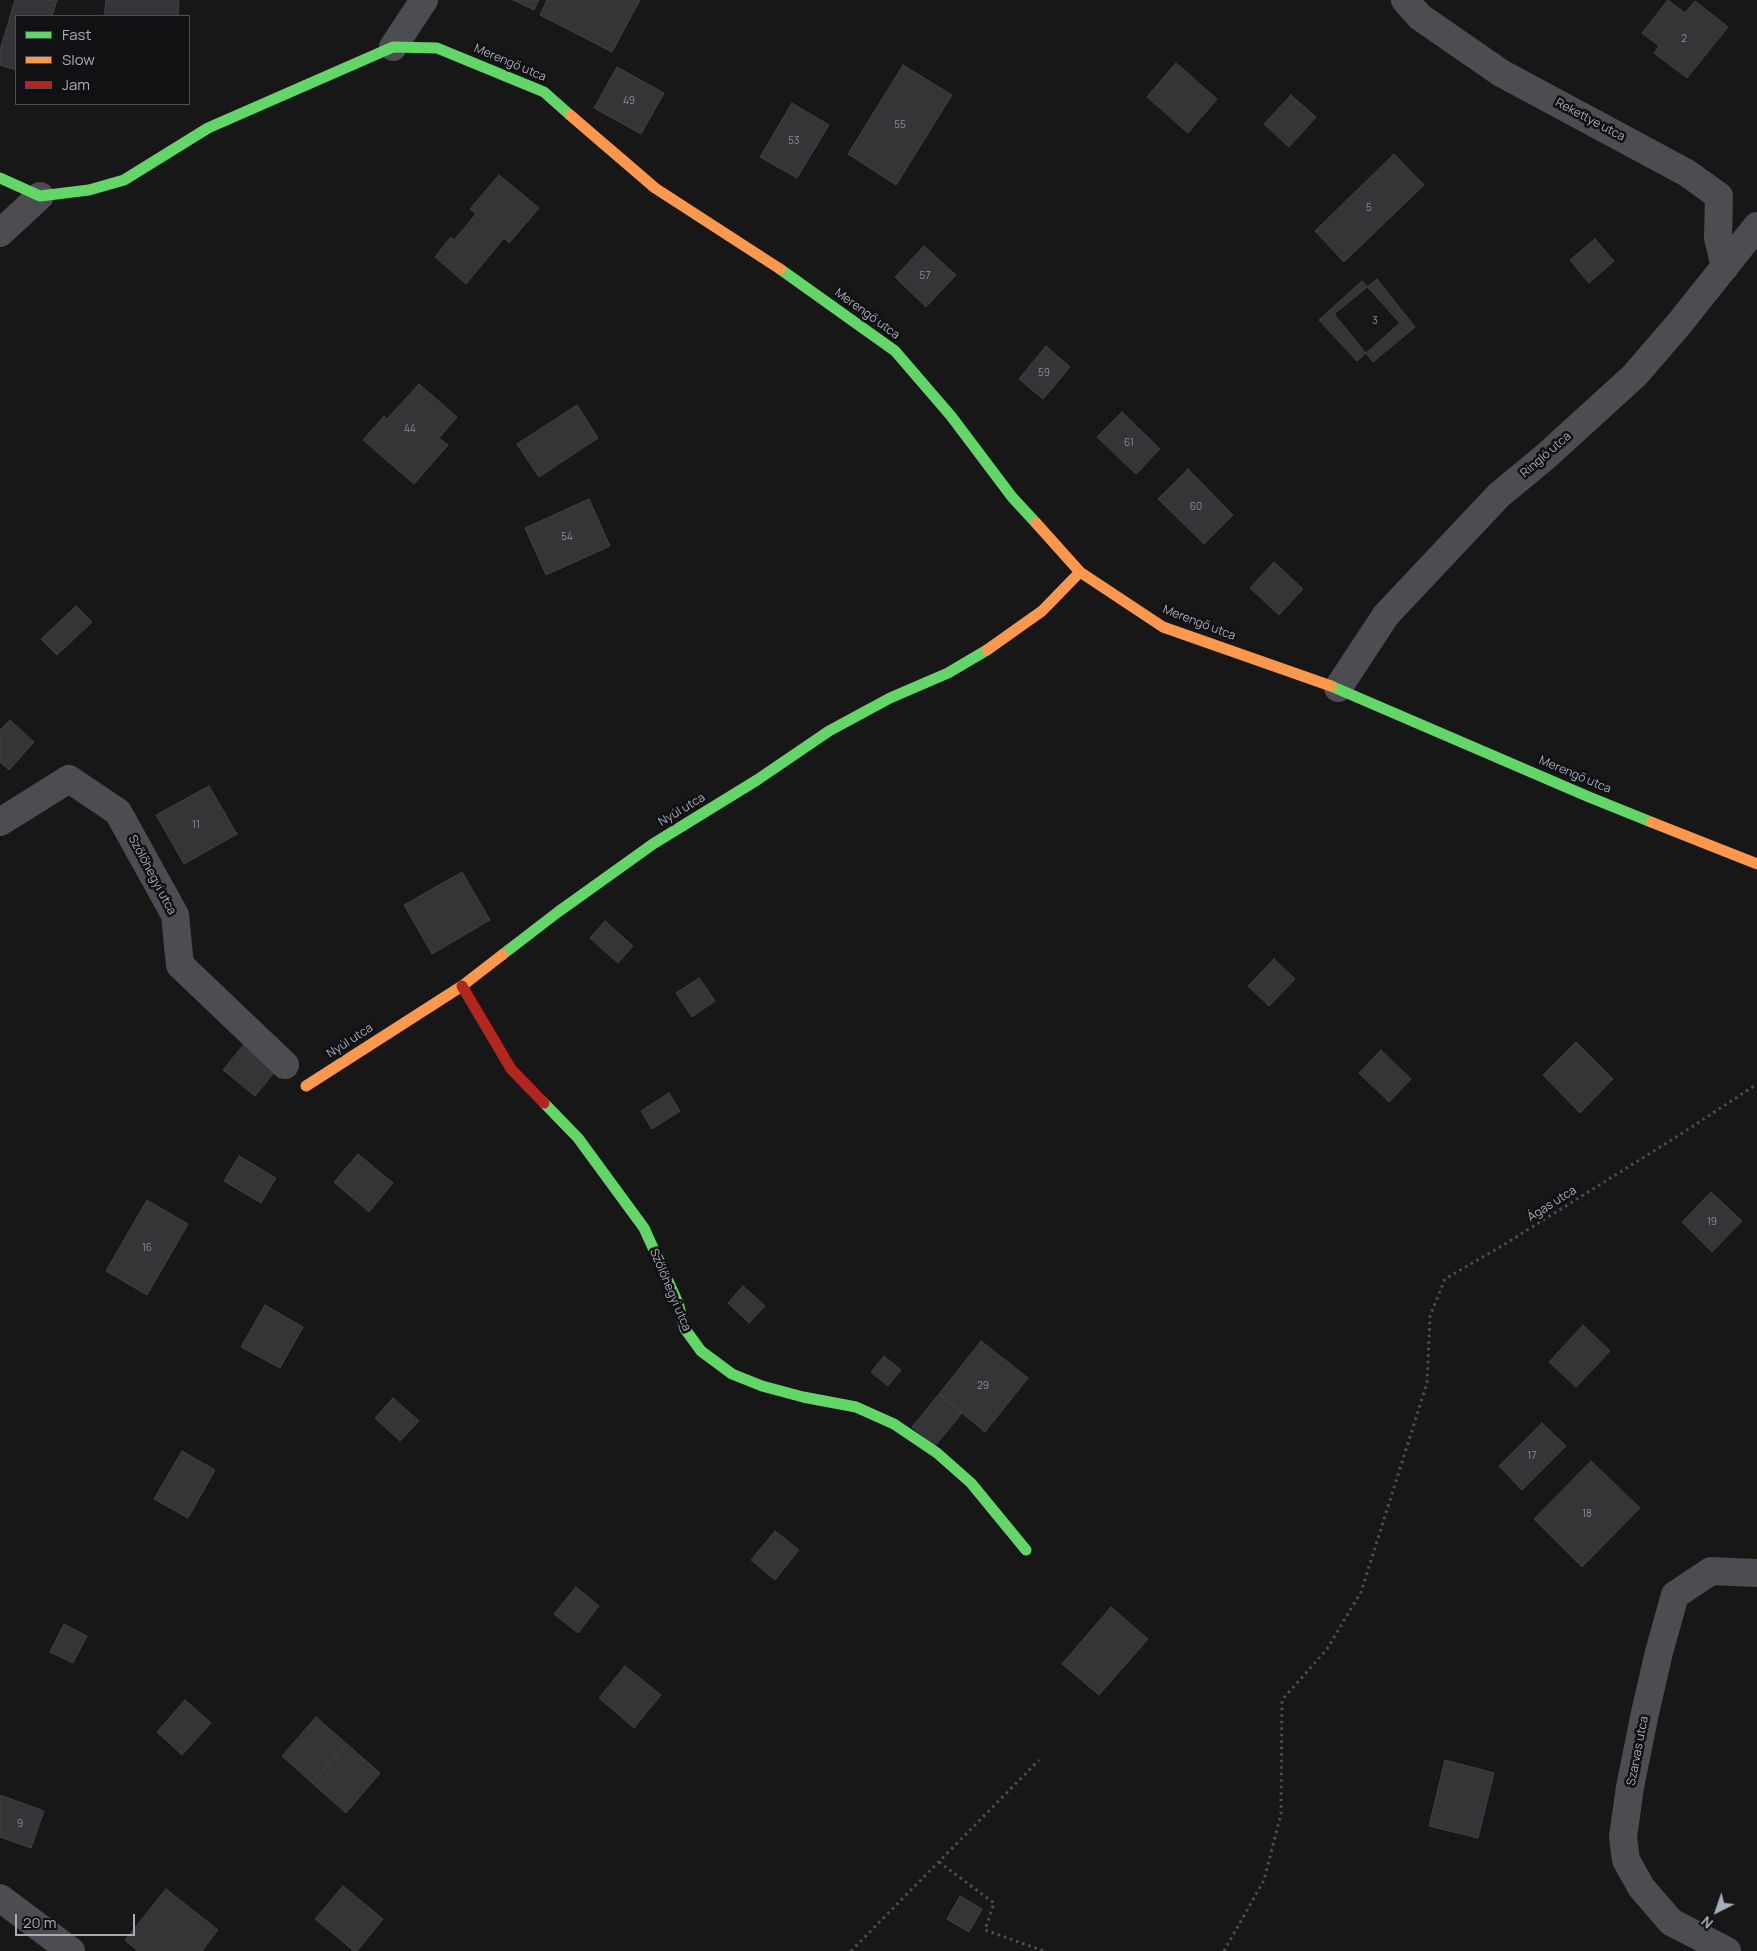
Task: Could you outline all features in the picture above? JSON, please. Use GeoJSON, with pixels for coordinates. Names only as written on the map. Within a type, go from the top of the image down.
{"type":"FeatureCollection","features":[{"type":"Feature","properties":{"kind":"street"},"geometry":{"type":"LineString","coordinates":[[393,47],[424,0]]}},
{"type":"Feature","properties":{"kind":"street","name":"Rekettye utca"},"geometry":{"type":"LineString","coordinates":[[1405,0],[1420,17],[1501,73],[1687,173],[1719,196],[1718,238],[1725,267]]}},
{"type":"Feature","properties":{"kind":"street","name":"Merengő utca"},"geometry":{"type":"LineString","coordinates":[[40,196],[89,190],[124,180],[208,128],[393,47],[437,48],[544,92],[655,188],[783,271],[895,351],[951,416],[1012,496],[1080,572],[1163,627],[1338,688],[1590,797],[1757,864]]}},
{"type":"Feature","properties":{"kind":"street"},"geometry":{"type":"LineString","coordinates":[[0,178],[40,196],[0,233]]}},
{"type":"Feature","properties":{"kind":"street","name":"Ringló utca"},"geometry":{"type":"LineString","coordinates":[[1338,688],[1386,615],[1499,495],[1545,457],[1635,375],[1757,226]]}},
{"type":"Feature","properties":{"kind":"street","name":"Nyúl utca"},"geometry":{"type":"LineString","coordinates":[[306,1086],[462,986],[558,912],[653,844],[757,780],[829,731],[890,698],[948,673],[985,651],[1042,611],[1080,572]]}},
{"type":"Feature","properties":{"kind":"street","name":"Szőlőhegyi utca"},"geometry":{"type":"LineString","coordinates":[[0,822],[69,779],[118,812],[175,915],[180,965],[285,1065]]}},
{"type":"Feature","properties":{"kind":"street","name":"Szőlőhegyi utca"},"geometry":{"type":"LineString","coordinates":[[462,986],[511,1069],[578,1138],[608,1182],[644,1228],[678,1303],[685,1329],[701,1351],[732,1374],[762,1386],[803,1397],[856,1407],[894,1424],[937,1453],[971,1483],[1026,1550]]}},
{"type":"Feature","properties":{"kind":"street","name":"Szarvas utca"},"geometry":{"type":"LineString","coordinates":[[1727,1951],[1671,1922],[1641,1887],[1626,1860],[1623,1837],[1630,1788],[1645,1713],[1675,1595],[1712,1571],[1757,1573]]}},
{"type":"Feature","properties":{"kind":"street"},"geometry":{"type":"LineString","coordinates":[[0,1898],[71,1951]]}},
{"type":"Feature","properties":{"kind":"path","name":"Ágas utca"},"geometry":{"type":"LineString","coordinates":[[1224,1951],[1264,1880],[1281,1814],[1282,1700],[1327,1649],[1361,1592],[1427,1383],[1430,1316],[1445,1279],[1522,1234],[1757,1084]]}},
{"type":"Feature","properties":{"kind":"path"},"geometry":{"type":"LineString","coordinates":[[851,1951],[1039,1760]]}},
{"type":"Feature","properties":{"kind":"path"},"geometry":{"type":"LineString","coordinates":[[939,1862],[994,1903],[985,1930],[1044,1951]]}},
{"type":"Feature","properties":{"kind":"building"},"geometry":{"type":"Polygon","coordinates":[[[15,0],[57,0],[52,15],[15,15],[15,70],[0,65],[0,50],[15,0]]]}},
{"type":"Feature","properties":{"kind":"building"},"geometry":{"type":"Polygon","coordinates":[[[106,0],[179,0],[178,15],[104,15],[106,0]]]}},
{"type":"Feature","properties":{"kind":"building"},"geometry":{"type":"Polygon","coordinates":[[[513,0],[539,0],[534,10],[513,0]]]}},
{"type":"Feature","properties":{"kind":"building"},"geometry":{"type":"Polygon","coordinates":[[[547,0],[640,0],[612,52],[540,15],[547,0]]]}},
{"type":"Feature","properties":{"kind":"building"},"geometry":{"type":"Polygon","coordinates":[[[1668,0],[1685,13],[1695,1],[1728,27],[1687,78],[1654,53],[1659,46],[1642,33],[1668,0]]]}},
{"type":"Feature","properties":{"kind":"building"},"geometry":{"type":"Polygon","coordinates":[[[1176,63],[1217,99],[1188,133],[1147,97],[1176,63]]]}},
{"type":"Feature","properties":{"kind":"building"},"geometry":{"type":"Polygon","coordinates":[[[903,65],[952,95],[896,185],[848,154],[903,65]]]}},
{"type":"Feature","properties":{"kind":"building"},"geometry":{"type":"Polygon","coordinates":[[[617,67],[664,93],[641,134],[594,108],[617,67]]]}},
{"type":"Feature","properties":{"kind":"building"},"geometry":{"type":"Polygon","coordinates":[[[1291,95],[1316,117],[1289,147],[1264,124],[1291,95]]]}},
{"type":"Feature","properties":{"kind":"building"},"geometry":{"type":"Polygon","coordinates":[[[792,103],[829,125],[797,178],[760,157],[792,103]]]}},
{"type":"Feature","properties":{"kind":"building"},"geometry":{"type":"Polygon","coordinates":[[[1394,154],[1424,185],[1344,262],[1315,231],[1394,154]]]}},
{"type":"Feature","properties":{"kind":"building"},"geometry":{"type":"Polygon","coordinates":[[[499,175],[539,208],[509,243],[504,238],[466,284],[435,257],[451,237],[454,240],[476,214],[470,209],[499,175]]]}},
{"type":"Feature","properties":{"kind":"building"},"geometry":{"type":"Polygon","coordinates":[[[1595,239],[1614,261],[1589,283],[1570,260],[1595,239]]]}},
{"type":"Feature","properties":{"kind":"building"},"geometry":{"type":"Polygon","coordinates":[[[924,246],[956,275],[926,307],[895,277],[924,246]]]}},
{"type":"Feature","properties":{"kind":"building"},"geometry":{"type":"Polygon","coordinates":[[[1377,279],[1415,327],[1373,362],[1334,314],[1377,279]]]}},
{"type":"Feature","properties":{"kind":"building"},"geometry":{"type":"Polygon","coordinates":[[[1362,281],[1400,323],[1357,361],[1319,320],[1362,281]]]}},
{"type":"Feature","properties":{"kind":"building"},"geometry":{"type":"Polygon","coordinates":[[[1046,346],[1070,367],[1043,399],[1019,379],[1046,346]]]}},
{"type":"Feature","properties":{"kind":"building"},"geometry":{"type":"Polygon","coordinates":[[[419,384],[457,417],[439,438],[448,445],[414,484],[363,440],[384,416],[387,419],[419,384]]]}},
{"type":"Feature","properties":{"kind":"building"},"geometry":{"type":"Polygon","coordinates":[[[577,405],[598,438],[539,477],[517,444],[577,405]]]}},
{"type":"Feature","properties":{"kind":"building"},"geometry":{"type":"Polygon","coordinates":[[[1122,412],[1160,449],[1136,474],[1097,437],[1122,412]]]}},
{"type":"Feature","properties":{"kind":"building"},"geometry":{"type":"Polygon","coordinates":[[[1188,469],[1233,515],[1204,544],[1158,499],[1188,469]]]}},
{"type":"Feature","properties":{"kind":"building"},"geometry":{"type":"Polygon","coordinates":[[[589,499],[610,546],[546,575],[525,528],[589,499]]]}},
{"type":"Feature","properties":{"kind":"building"},"geometry":{"type":"Polygon","coordinates":[[[1274,562],[1303,589],[1279,615],[1250,588],[1274,562]]]}},
{"type":"Feature","properties":{"kind":"building"},"geometry":{"type":"Polygon","coordinates":[[[76,606],[92,622],[57,655],[41,639],[76,606]]]}},
{"type":"Feature","properties":{"kind":"building"},"geometry":{"type":"Polygon","coordinates":[[[10,720],[34,742],[9,770],[0,762],[0,730],[10,720]]]}},
{"type":"Feature","properties":{"kind":"building"},"geometry":{"type":"Polygon","coordinates":[[[209,786],[237,834],[184,864],[156,815],[209,786]]]}},
{"type":"Feature","properties":{"kind":"building"},"geometry":{"type":"Polygon","coordinates":[[[462,872],[490,920],[432,954],[404,905],[462,872]]]}},
{"type":"Feature","properties":{"kind":"building"},"geometry":{"type":"Polygon","coordinates":[[[605,921],[633,946],[618,963],[590,938],[605,921]]]}},
{"type":"Feature","properties":{"kind":"building"},"geometry":{"type":"Polygon","coordinates":[[[1274,959],[1295,979],[1269,1006],[1248,986],[1274,959]]]}},
{"type":"Feature","properties":{"kind":"building"},"geometry":{"type":"Polygon","coordinates":[[[699,978],[715,1001],[692,1017],[676,993],[699,978]]]}},
{"type":"Feature","properties":{"kind":"building"},"geometry":{"type":"Polygon","coordinates":[[[1576,1042],[1613,1079],[1580,1113],[1543,1075],[1576,1042]]]}},
{"type":"Feature","properties":{"kind":"building"},"geometry":{"type":"Polygon","coordinates":[[[244,1044],[277,1069],[255,1096],[223,1070],[244,1044]]]}},
{"type":"Feature","properties":{"kind":"building"},"geometry":{"type":"Polygon","coordinates":[[[1381,1050],[1411,1079],[1389,1102],[1359,1073],[1381,1050]]]}},
{"type":"Feature","properties":{"kind":"building"},"geometry":{"type":"Polygon","coordinates":[[[669,1093],[680,1111],[652,1129],[641,1111],[669,1093]]]}},
{"type":"Feature","properties":{"kind":"building"},"geometry":{"type":"Polygon","coordinates":[[[358,1154],[393,1183],[369,1212],[334,1182],[358,1154]]]}},
{"type":"Feature","properties":{"kind":"building"},"geometry":{"type":"Polygon","coordinates":[[[239,1156],[276,1178],[261,1203],[224,1181],[239,1156]]]}},
{"type":"Feature","properties":{"kind":"building"},"geometry":{"type":"Polygon","coordinates":[[[1711,1192],[1742,1221],[1712,1252],[1682,1222],[1711,1192]]]}},
{"type":"Feature","properties":{"kind":"building"},"geometry":{"type":"Polygon","coordinates":[[[147,1200],[188,1224],[147,1295],[106,1271],[147,1200]]]}},
{"type":"Feature","properties":{"kind":"building"},"geometry":{"type":"Polygon","coordinates":[[[743,1286],[765,1306],[749,1323],[728,1303],[743,1286]]]}},
{"type":"Feature","properties":{"kind":"building"},"geometry":{"type":"Polygon","coordinates":[[[265,1305],[303,1327],[280,1368],[241,1347],[265,1305]]]}},
{"type":"Feature","properties":{"kind":"building"},"geometry":{"type":"Polygon","coordinates":[[[1583,1325],[1610,1351],[1576,1387],[1549,1362],[1583,1325]]]}},
{"type":"Feature","properties":{"kind":"building"},"geometry":{"type":"Polygon","coordinates":[[[981,1341],[1028,1378],[985,1432],[939,1394],[981,1341]]]}},
{"type":"Feature","properties":{"kind":"building"},"geometry":{"type":"Polygon","coordinates":[[[884,1356],[901,1370],[888,1386],[871,1372],[884,1356]]]}},
{"type":"Feature","properties":{"kind":"building"},"geometry":{"type":"Polygon","coordinates":[[[939,1394],[962,1413],[935,1446],[912,1427],[939,1394]]]}},
{"type":"Feature","properties":{"kind":"building"},"geometry":{"type":"Polygon","coordinates":[[[393,1398],[419,1421],[400,1441],[375,1418],[393,1398]]]}},
{"type":"Feature","properties":{"kind":"building"},"geometry":{"type":"Polygon","coordinates":[[[1542,1423],[1566,1446],[1522,1490],[1499,1466],[1542,1423]]]}},
{"type":"Feature","properties":{"kind":"building"},"geometry":{"type":"Polygon","coordinates":[[[182,1451],[215,1470],[188,1518],[154,1499],[182,1451]]]}},
{"type":"Feature","properties":{"kind":"building"},"geometry":{"type":"Polygon","coordinates":[[[1591,1461],[1640,1508],[1582,1567],[1534,1519],[1591,1461]]]}},
{"type":"Feature","properties":{"kind":"building"},"geometry":{"type":"Polygon","coordinates":[[[775,1531],[799,1550],[775,1580],[751,1560],[775,1531]]]}},
{"type":"Feature","properties":{"kind":"building"},"geometry":{"type":"Polygon","coordinates":[[[576,1587],[599,1606],[578,1633],[554,1614],[576,1587]]]}},
{"type":"Feature","properties":{"kind":"building"},"geometry":{"type":"Polygon","coordinates":[[[1111,1607],[1148,1639],[1099,1695],[1062,1664],[1111,1607]]]}},
{"type":"Feature","properties":{"kind":"building"},"geometry":{"type":"Polygon","coordinates":[[[64,1624],[87,1636],[73,1663],[50,1652],[64,1624]]]}},
{"type":"Feature","properties":{"kind":"building"},"geometry":{"type":"Polygon","coordinates":[[[625,1666],[661,1695],[634,1728],[599,1698],[625,1666]]]}},
{"type":"Feature","properties":{"kind":"building"},"geometry":{"type":"Polygon","coordinates":[[[185,1700],[211,1723],[182,1755],[157,1732],[185,1700]]]}},
{"type":"Feature","properties":{"kind":"building"},"geometry":{"type":"Polygon","coordinates":[[[316,1717],[347,1744],[312,1783],[282,1756],[316,1717]]]}},
{"type":"Feature","properties":{"kind":"building"},"geometry":{"type":"Polygon","coordinates":[[[347,1744],[380,1773],[346,1813],[312,1783],[347,1744]]]}},
{"type":"Feature","properties":{"kind":"building"},"geometry":{"type":"Polygon","coordinates":[[[1445,1760],[1494,1773],[1478,1838],[1429,1826],[1445,1760]]]}},
{"type":"Feature","properties":{"kind":"building"},"geometry":{"type":"Polygon","coordinates":[[[0,1795],[44,1811],[31,1848],[0,1837],[0,1795]]]}},
{"type":"Feature","properties":{"kind":"building"},"geometry":{"type":"Polygon","coordinates":[[[343,1886],[383,1919],[357,1951],[354,1951],[315,1919],[343,1886]]]}},
{"type":"Feature","properties":{"kind":"building"},"geometry":{"type":"Polygon","coordinates":[[[166,1889],[218,1930],[202,1951],[138,1951],[125,1940],[166,1889]]]}},
{"type":"Feature","properties":{"kind":"building"},"geometry":{"type":"Polygon","coordinates":[[[960,1896],[982,1909],[969,1932],[947,1919],[960,1896]]]}},
{"type":"Feature","properties":{"kind":"traffic: fast"},"geometry":{"type":"LineString","coordinates":[[0,178],[40,196],[89,190],[124,180],[208,128],[393,47],[437,48],[544,92],[570,115]]}},
{"type":"Feature","properties":{"kind":"traffic: fast"},"geometry":{"type":"LineString","coordinates":[[780,269],[895,351],[951,416],[1012,497],[1036,523]]}},
{"type":"Feature","properties":{"kind":"traffic: fast"},"geometry":{"type":"LineString","coordinates":[[502,955],[653,844],[757,780],[829,731],[890,698],[948,673],[987,650]]}},
{"type":"Feature","properties":{"kind":"traffic: fast"},"geometry":{"type":"LineString","coordinates":[[1331,686],[1651,822]]}},
{"type":"Feature","properties":{"kind":"traffic: fast"},"geometry":{"type":"LineString","coordinates":[[544,1103],[578,1138],[644,1228],[678,1303],[685,1329],[701,1351],[732,1374],[762,1386],[803,1397],[856,1407],[894,1424],[937,1453],[971,1483],[1026,1550]]}},
{"type":"Feature","properties":{"kind":"traffic: slow"},"geometry":{"type":"LineString","coordinates":[[570,115],[655,188],[780,269]]}},
{"type":"Feature","properties":{"kind":"traffic: slow"},"geometry":{"type":"LineString","coordinates":[[1036,523],[1080,572],[1163,627],[1331,686]]}},
{"type":"Feature","properties":{"kind":"traffic: slow"},"geometry":{"type":"LineString","coordinates":[[987,650],[1042,611],[1080,572]]}},
{"type":"Feature","properties":{"kind":"traffic: slow"},"geometry":{"type":"LineString","coordinates":[[1651,822],[1757,864]]}},
{"type":"Feature","properties":{"kind":"traffic: slow"},"geometry":{"type":"LineString","coordinates":[[306,1086],[462,986],[502,955]]}},
{"type":"Feature","properties":{"kind":"traffic: jam"},"geometry":{"type":"LineString","coordinates":[[462,986],[511,1069],[544,1103]]}}]}
